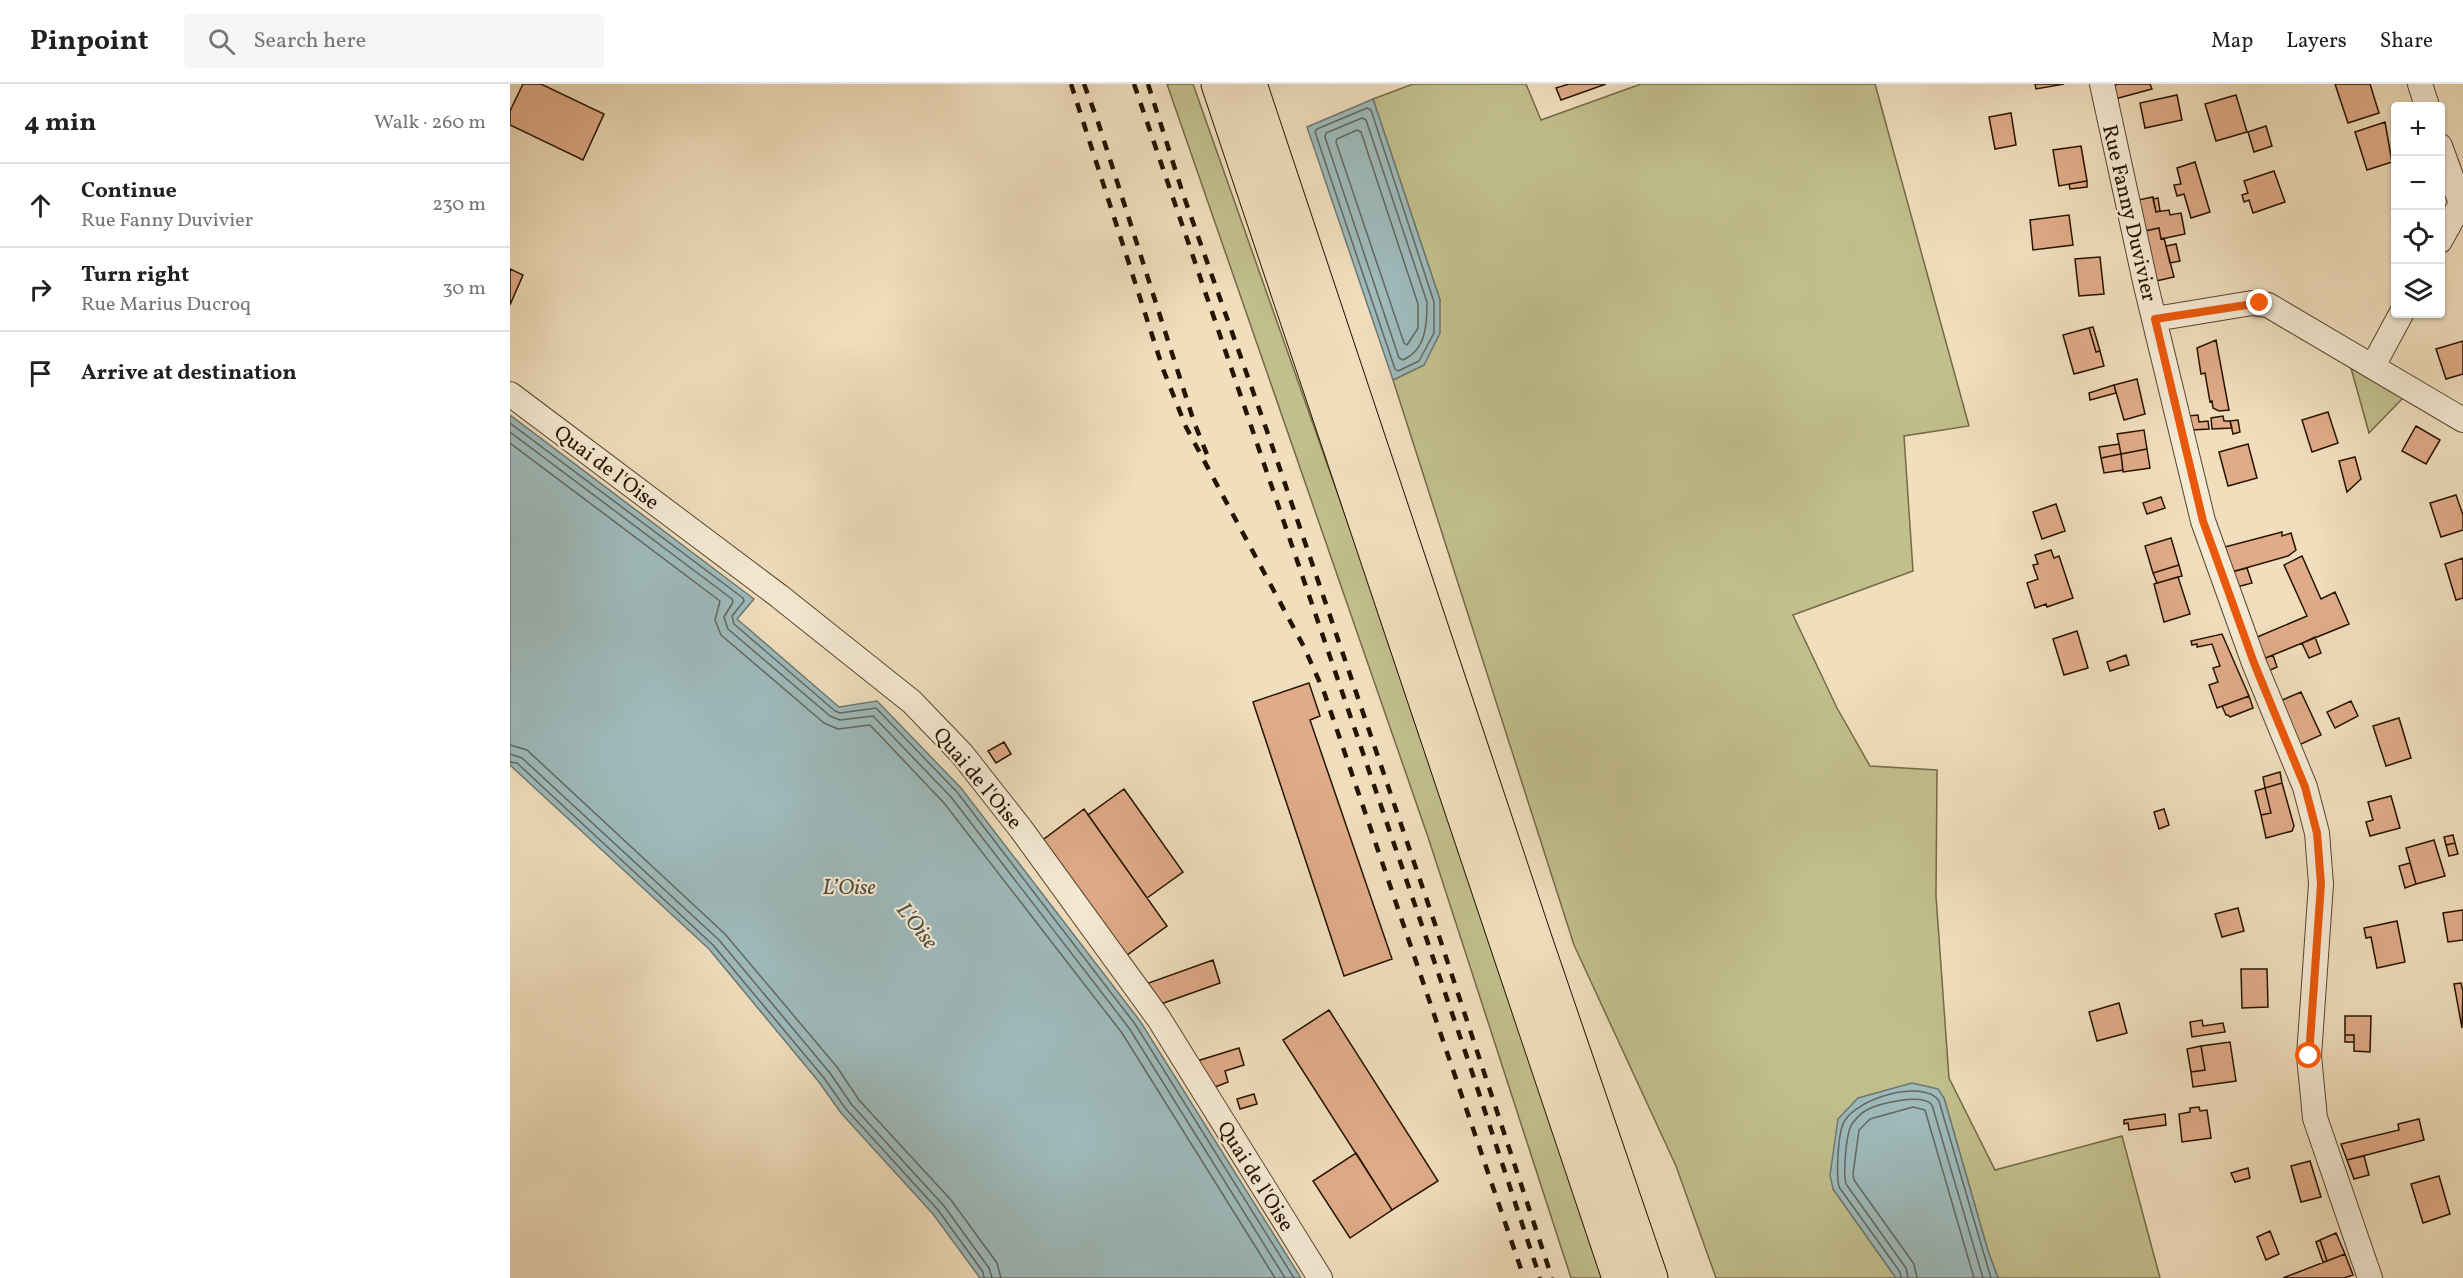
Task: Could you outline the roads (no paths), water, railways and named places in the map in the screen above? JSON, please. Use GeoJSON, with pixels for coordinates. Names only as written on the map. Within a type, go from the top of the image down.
{"type":"FeatureCollection","features":[{"type":"Feature","properties":{"kind":"highway"},"geometry":{"type":"LineString","coordinates":[[1218,84],[1619,1278]]}},
{"type":"Feature","properties":{"kind":"highway"},"geometry":{"type":"LineString","coordinates":[[1250,84],[1536,942],[1651,1278]]}},
{"type":"Feature","properties":{"kind":"street","name":"Rue Fanny Duvivier"},"geometry":{"type":"LineString","coordinates":[[2102,84],[2203,521],[2254,663],[2305,787],[2317,833],[2321,884],[2309,1056],[2315,1118],[2370,1278]]}},
{"type":"Feature","properties":{"kind":"street"},"geometry":{"type":"LineString","coordinates":[[2420,84],[2426,102]]}},
{"type":"Feature","properties":{"kind":"street"},"geometry":{"type":"LineString","coordinates":[[2444,156],[2462,207],[2445,233]]}},
{"type":"Feature","properties":{"kind":"street"},"geometry":{"type":"LineString","coordinates":[[2155,319],[2252,303],[2268,305],[2463,420]]}},
{"type":"Feature","properties":{"kind":"street"},"geometry":{"type":"LineString","coordinates":[[2373,366],[2399,318]]}},
{"type":"Feature","properties":{"kind":"street","name":"Quai de l'Oise"},"geometry":{"type":"LineString","coordinates":[[510,394],[779,596],[912,702],[962,754],[1021,829],[1159,1019],[1320,1278]]}},
{"type":"Feature","properties":{"kind":"water"},"geometry":{"type":"Polygon","coordinates":[[[1373,99],[1440,300],[1440,333],[1424,365],[1393,380],[1307,127],[1373,99]]]}},
{"type":"Feature","properties":{"kind":"water","name":"L’Oise"},"geometry":{"type":"Polygon","coordinates":[[[510,415],[754,599],[737,619],[839,707],[877,701],[961,788],[1140,1021],[1301,1278],[980,1278],[933,1214],[841,1113],[819,1082],[709,949],[510,765],[510,415]]]}},
{"type":"Feature","properties":{"kind":"water"},"geometry":{"type":"Polygon","coordinates":[[[1912,1083],[1938,1089],[1944,1098],[1988,1251],[1998,1278],[1896,1278],[1833,1189],[1830,1175],[1838,1119],[1858,1098],[1912,1083]]]}},
{"type":"Feature","properties":{"kind":"railway"},"geometry":{"type":"LineString","coordinates":[[1071,84],[1163,369],[1186,427],[1304,647],[1324,692],[1524,1278]]}},
{"type":"Feature","properties":{"kind":"railway"},"geometry":{"type":"LineString","coordinates":[[1084,84],[1194,422],[1208,457]]}},
{"type":"Feature","properties":{"kind":"railway"},"geometry":{"type":"LineString","coordinates":[[1134,84],[1468,1060],[1540,1278]]}},
{"type":"Feature","properties":{"kind":"railway"},"geometry":{"type":"LineString","coordinates":[[1148,84],[1183,194],[1267,431],[1435,924],[1552,1278]]}},
{"type":"Feature","properties":{"kind":"water label","name":"L'Oise"},"geometry":{"type":"Point","coordinates":[918,925]}}]}
